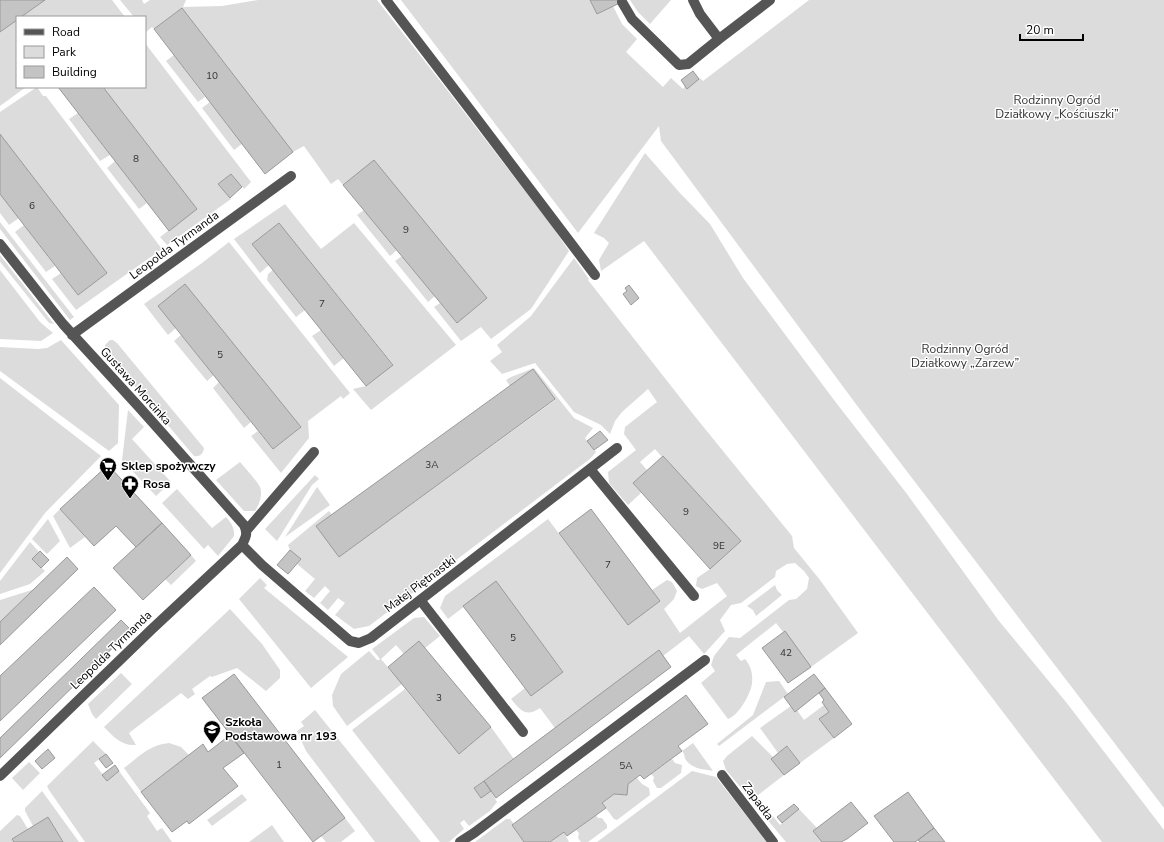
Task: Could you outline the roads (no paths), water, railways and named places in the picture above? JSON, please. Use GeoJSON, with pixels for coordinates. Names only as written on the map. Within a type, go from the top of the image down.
{"type":"FeatureCollection","features":[{"type":"Feature","properties":{"kind":"street"},"geometry":{"type":"LineString","coordinates":[[386,0],[595,275]]}},
{"type":"Feature","properties":{"kind":"street"},"geometry":{"type":"LineString","coordinates":[[693,0],[700,14],[719,39]]}},
{"type":"Feature","properties":{"kind":"street"},"geometry":{"type":"LineString","coordinates":[[622,2],[632,19],[678,65],[688,64],[770,0]]}},
{"type":"Feature","properties":{"kind":"street","name":"Leopolda Tyrmanda"},"geometry":{"type":"LineString","coordinates":[[72,335],[291,176]]}},
{"type":"Feature","properties":{"kind":"street","name":"Gustawa Morcinka"},"geometry":{"type":"LineString","coordinates":[[0,244],[72,335],[139,407],[244,525],[246,531]]}},
{"type":"Feature","properties":{"kind":"street","name":"Małej Piętnastki"},"geometry":{"type":"LineString","coordinates":[[242,545],[262,565],[350,641],[359,643],[371,638],[421,601],[617,448]]}},
{"type":"Feature","properties":{"kind":"street"},"geometry":{"type":"LineString","coordinates":[[242,545],[246,536],[246,531],[314,452]]}},
{"type":"Feature","properties":{"kind":"street"},"geometry":{"type":"LineString","coordinates":[[590,469],[694,596]]}},
{"type":"Feature","properties":{"kind":"street","name":"Leopolda Tyrmanda"},"geometry":{"type":"LineString","coordinates":[[0,776],[152,629],[242,545]]}},
{"type":"Feature","properties":{"kind":"street"},"geometry":{"type":"LineString","coordinates":[[421,601],[523,732]]}},
{"type":"Feature","properties":{"kind":"street"},"geometry":{"type":"LineString","coordinates":[[460,842],[705,660]]}},
{"type":"Feature","properties":{"kind":"street","name":"Zapadła"},"geometry":{"type":"LineString","coordinates":[[722,775],[773,842]]}},
{"type":"Feature","properties":{"kind":"place","name":"Sklep spożywczy"},"geometry":{"type":"Point","coordinates":[108,481]}},
{"type":"Feature","properties":{"kind":"place","name":"Rosa"},"geometry":{"type":"Point","coordinates":[130,499]}},
{"type":"Feature","properties":{"kind":"place","name":"Szkoła Podstawowa nr 193"},"geometry":{"type":"Point","coordinates":[212,744]}},
{"type":"Feature","properties":{"kind":"park label","name":"Rodzinny Ogród Działkowy „Kościuszki”"},"geometry":{"type":"Point","coordinates":[1057,107]}},
{"type":"Feature","properties":{"kind":"park label","name":"Rodzinny Ogród Działkowy „Zarzew”"},"geometry":{"type":"Point","coordinates":[965,356]}}]}
